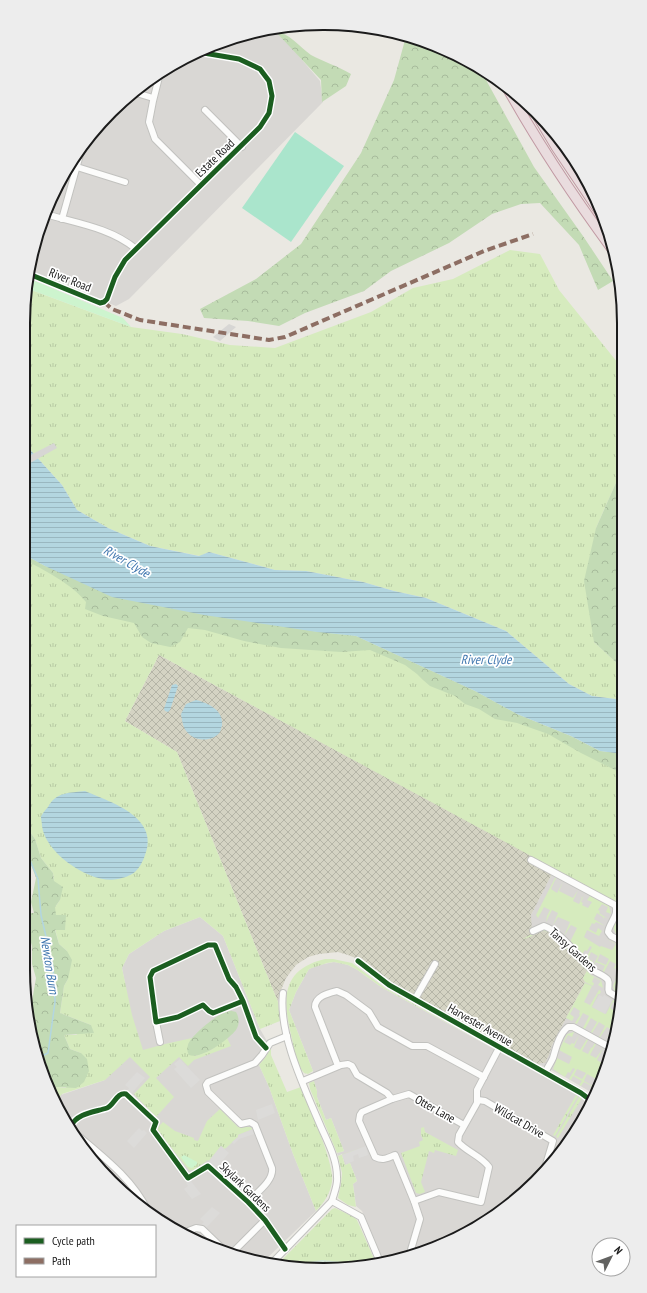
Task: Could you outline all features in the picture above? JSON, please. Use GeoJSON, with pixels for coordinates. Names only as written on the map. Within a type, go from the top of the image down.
{"type":"FeatureCollection","features":[{"type":"Feature","properties":{"kind":"highway"},"geometry":{"type":"LineString","coordinates":[[515,102],[547,156],[604,238]]}},
{"type":"Feature","properties":{"kind":"highway"},"geometry":{"type":"LineString","coordinates":[[551,139],[585,190]]}},
{"type":"Feature","properties":{"kind":"highway"},"geometry":{"type":"LineString","coordinates":[[554,142],[556,147]]}},
{"type":"Feature","properties":{"kind":"street","name":"Estate Road"},"geometry":{"type":"LineString","coordinates":[[104,302],[115,277],[125,260],[242,147],[260,127],[269,113],[272,96],[268,81],[260,69],[242,60],[208,54]]}},
{"type":"Feature","properties":{"kind":"street"},"geometry":{"type":"LineString","coordinates":[[158,81],[149,122],[155,139],[201,185]]}},
{"type":"Feature","properties":{"kind":"street"},"geometry":{"type":"LineString","coordinates":[[141,94],[153,98]]}},
{"type":"Feature","properties":{"kind":"street"},"geometry":{"type":"LineString","coordinates":[[205,110],[242,147]]}},
{"type":"Feature","properties":{"kind":"street"},"geometry":{"type":"LineString","coordinates":[[62,219],[79,161]]}},
{"type":"Feature","properties":{"kind":"street"},"geometry":{"type":"LineString","coordinates":[[77,167],[125,182]]}},
{"type":"Feature","properties":{"kind":"street"},"geometry":{"type":"LineString","coordinates":[[50,216],[113,234],[125,240],[136,249]]}},
{"type":"Feature","properties":{"kind":"street","name":"River Road"},"geometry":{"type":"LineString","coordinates":[[34,276],[100,303],[104,302]]}},
{"type":"Feature","properties":{"kind":"street"},"geometry":{"type":"LineString","coordinates":[[531,860],[614,904],[617,908]]}},
{"type":"Feature","properties":{"kind":"street"},"geometry":{"type":"LineString","coordinates":[[617,911],[608,928],[608,932],[611,936],[617,939]]}},
{"type":"Feature","properties":{"kind":"street","name":"Tansy Gardens"},"geometry":{"type":"LineString","coordinates":[[533,931],[544,926],[553,930],[591,969],[608,979],[609,992],[615,996]]}},
{"type":"Feature","properties":{"kind":"street"},"geometry":{"type":"LineString","coordinates":[[160,1042],[150,977],[153,971],[208,945],[215,945],[218,948],[229,980],[236,988],[243,1002],[256,1037],[266,1048]]}},
{"type":"Feature","properties":{"kind":"street","name":"Harvester Avenue"},"geometry":{"type":"LineString","coordinates":[[358,962],[389,985],[588,1098]]}},
{"type":"Feature","properties":{"kind":"street"},"geometry":{"type":"LineString","coordinates":[[415,999],[435,964]]}},
{"type":"Feature","properties":{"kind":"street"},"geometry":{"type":"LineString","coordinates":[[338,1066],[315,1007],[316,1001],[319,998],[338,991],[369,1012],[378,1028],[412,1046],[427,1046],[484,1077]]}},
{"type":"Feature","properties":{"kind":"street"},"geometry":{"type":"LineString","coordinates":[[276,1259],[332,1201],[336,1190],[337,1178],[336,1164],[292,1056],[282,1013],[283,993]]}},
{"type":"Feature","properties":{"kind":"street"},"geometry":{"type":"LineString","coordinates":[[156,1022],[178,1017],[203,1005],[213,1013],[243,1002]]}},
{"type":"Feature","properties":{"kind":"street"},"geometry":{"type":"LineString","coordinates":[[545,1073],[557,1044],[568,1027],[573,1027],[607,1046]]}},
{"type":"Feature","properties":{"kind":"street"},"geometry":{"type":"LineString","coordinates":[[248,1202],[270,1178],[273,1173],[272,1168],[255,1125],[250,1122],[240,1124],[208,1092],[206,1087],[208,1082],[255,1063],[273,1041],[287,1036]]}},
{"type":"Feature","properties":{"kind":"street"},"geometry":{"type":"LineString","coordinates":[[411,1249],[420,1219],[414,1201],[439,1192],[482,1202],[489,1167],[484,1160],[464,1148],[458,1142],[459,1135],[478,1100],[477,1090],[500,1048]]}},
{"type":"Feature","properties":{"kind":"street"},"geometry":{"type":"LineString","coordinates":[[303,1081],[338,1066],[347,1064],[351,1065],[357,1075],[387,1093],[392,1099]]}},
{"type":"Feature","properties":{"kind":"street","name":"Skylark Gardens"},"geometry":{"type":"LineString","coordinates":[[73,1123],[78,1118],[90,1112],[108,1107],[120,1095],[126,1094],[156,1122],[153,1130],[188,1178],[208,1166],[248,1202],[265,1220],[284,1249]]}},
{"type":"Feature","properties":{"kind":"street","name":"Otter Lane"},"geometry":{"type":"LineString","coordinates":[[414,1201],[395,1155],[384,1159],[375,1157],[359,1120],[360,1114],[392,1099],[409,1094],[464,1125]]}},
{"type":"Feature","properties":{"kind":"street","name":"Wildcat Drive"},"geometry":{"type":"LineString","coordinates":[[478,1100],[485,1102],[553,1141],[548,1158]]}},
{"type":"Feature","properties":{"kind":"street"},"geometry":{"type":"LineString","coordinates":[[87,1143],[112,1164],[129,1182],[139,1197]]}},
{"type":"Feature","properties":{"kind":"street"},"geometry":{"type":"LineString","coordinates":[[332,1201],[361,1217],[378,1257]]}},
{"type":"Feature","properties":{"kind":"street"},"geometry":{"type":"LineString","coordinates":[[236,1249],[265,1220]]}},
{"type":"Feature","properties":{"kind":"street"},"geometry":{"type":"LineString","coordinates":[[189,1231],[196,1228],[202,1229],[216,1243]]}},
{"type":"Feature","properties":{"kind":"shaded area"},"geometry":{"type":"Polygon","coordinates":[[[279,34],[320,81],[323,102],[129,299],[116,306],[35,273],[40,248],[52,211],[79,160],[116,116],[160,79],[211,52],[248,40],[279,34]]]}},
{"type":"Feature","properties":{"kind":"shaded area"},"geometry":{"type":"Polygon","coordinates":[[[159,655],[555,868],[531,915],[531,936],[542,931],[546,931],[553,935],[587,971],[583,978],[585,982],[552,1045],[545,1063],[540,1063],[539,1066],[394,986],[358,959],[338,952],[308,957],[296,965],[286,978],[279,995],[278,1002],[177,752],[125,721],[159,655]]]}},
{"type":"Feature","properties":{"kind":"shaded area"},"geometry":{"type":"Polygon","coordinates":[[[555,868],[617,901],[617,970],[614,1008],[607,1045],[590,1092],[539,1064],[545,1063],[552,1045],[585,982],[583,978],[587,971],[553,935],[530,936],[531,915],[555,868]]]}},
{"type":"Feature","properties":{"kind":"shaded area"},"geometry":{"type":"Polygon","coordinates":[[[200,917],[223,936],[260,1029],[271,1048],[259,1065],[269,1087],[293,1154],[316,1211],[268,1257],[248,1253],[211,1241],[160,1214],[130,1190],[103,1163],[79,1133],[58,1096],[105,1080],[125,983],[122,968],[129,954],[164,931],[200,917]]]}},
{"type":"Feature","properties":{"kind":"shaded area"},"geometry":{"type":"Polygon","coordinates":[[[334,962],[348,965],[356,969],[381,987],[586,1100],[568,1133],[544,1163],[517,1190],[487,1214],[436,1241],[381,1257],[362,1211],[356,1206],[353,1184],[357,1181],[350,1163],[345,1165],[342,1154],[338,1156],[337,1153],[344,1151],[331,1118],[326,1120],[317,1097],[313,1071],[289,1010],[296,992],[309,969],[334,962]]]}},
{"type":"Feature","properties":{"kind":"shaded area"},"geometry":{"type":"Polygon","coordinates":[[[599,995],[603,997],[604,995],[612,1000],[605,1014],[592,1007],[599,995]]]}},
{"type":"Feature","properties":{"kind":"shaded area"},"geometry":{"type":"Polygon","coordinates":[[[180,1059],[200,1080],[191,1088],[174,1069],[177,1067],[174,1064],[180,1059]]]}},
{"type":"Feature","properties":{"kind":"shaded area"},"geometry":{"type":"Polygon","coordinates":[[[137,1072],[145,1078],[131,1094],[127,1091],[129,1088],[125,1085],[137,1072]]]}},
{"type":"Feature","properties":{"kind":"shaded area"},"geometry":{"type":"Polygon","coordinates":[[[272,1104],[275,1113],[258,1120],[256,1110],[272,1104]]]}},
{"type":"Feature","properties":{"kind":"shaded area"},"geometry":{"type":"Polygon","coordinates":[[[139,1128],[147,1133],[134,1148],[127,1141],[139,1128]]]}},
{"type":"Feature","properties":{"kind":"shaded area"},"geometry":{"type":"Polygon","coordinates":[[[253,1129],[254,1134],[239,1139],[234,1144],[232,1142],[238,1137],[238,1135],[253,1129]]]}},
{"type":"Feature","properties":{"kind":"shaded area"},"geometry":{"type":"Polygon","coordinates":[[[221,1146],[229,1153],[217,1167],[208,1162],[221,1146]]]}},
{"type":"Feature","properties":{"kind":"shaded area"},"geometry":{"type":"Polygon","coordinates":[[[366,1146],[368,1155],[359,1158],[358,1154],[353,1156],[354,1161],[346,1164],[342,1155],[366,1146]]]}},
{"type":"Feature","properties":{"kind":"shaded area"},"geometry":{"type":"Polygon","coordinates":[[[190,1180],[201,1194],[192,1199],[184,1189],[188,1186],[186,1183],[190,1180]]]}},
{"type":"Feature","properties":{"kind":"shaded area"},"geometry":{"type":"Polygon","coordinates":[[[212,1207],[220,1213],[206,1228],[202,1224],[204,1222],[200,1219],[212,1207]]]}},
{"type":"Feature","properties":{"kind":"green space"},"geometry":{"type":"Polygon","coordinates":[[[278,34],[285,34],[311,55],[351,74],[346,86],[322,102],[321,80],[278,34]]]}},
{"type":"Feature","properties":{"kind":"green space"},"geometry":{"type":"Polygon","coordinates":[[[405,42],[436,52],[485,78],[534,167],[613,281],[598,290],[579,245],[540,203],[521,204],[492,214],[449,243],[391,271],[364,291],[305,313],[279,326],[248,321],[204,318],[200,309],[256,279],[301,244],[361,153],[394,80],[405,42]]]}},
{"type":"Feature","properties":{"kind":"green space"},"geometry":{"type":"Polygon","coordinates":[[[295,132],[344,166],[291,242],[242,208],[295,132]]]}},
{"type":"Feature","properties":{"kind":"green space"},"geometry":{"type":"Polygon","coordinates":[[[510,250],[540,254],[559,290],[617,362],[617,480],[596,528],[594,642],[617,663],[617,699],[592,696],[569,684],[506,631],[426,598],[363,582],[306,571],[275,570],[209,552],[200,556],[150,546],[108,528],[77,510],[62,485],[30,450],[30,324],[32,290],[131,327],[182,334],[230,345],[275,348],[371,312],[413,288],[453,279],[510,250]]]}},
{"type":"Feature","properties":{"kind":"green space"},"geometry":{"type":"Polygon","coordinates":[[[34,280],[123,318],[131,327],[32,290],[34,280]]]}},
{"type":"Feature","properties":{"kind":"green space"},"geometry":{"type":"Polygon","coordinates":[[[617,480],[617,663],[594,642],[584,581],[596,528],[617,480]]]}},
{"type":"Feature","properties":{"kind":"green space"},"geometry":{"type":"Polygon","coordinates":[[[30,558],[45,566],[356,636],[475,691],[517,714],[600,751],[617,753],[617,902],[558,873],[559,871],[159,655],[125,721],[177,752],[278,1002],[280,1021],[260,1029],[223,936],[200,917],[164,931],[129,954],[122,968],[132,1015],[143,1050],[192,1038],[188,1045],[195,1056],[211,1050],[227,1038],[231,1046],[194,1060],[188,1066],[179,1057],[156,1078],[174,1097],[156,1117],[134,1094],[150,1077],[130,1057],[105,1080],[62,1094],[59,1097],[55,1088],[66,1088],[81,1053],[70,1049],[64,1035],[76,1035],[91,1025],[60,1013],[64,986],[68,979],[67,951],[59,944],[55,929],[65,930],[55,915],[55,907],[60,900],[53,873],[41,858],[35,839],[30,832],[30,558]]]}},
{"type":"Feature","properties":{"kind":"green space"},"geometry":{"type":"Polygon","coordinates":[[[30,558],[45,566],[317,632],[356,636],[475,691],[517,714],[571,736],[600,751],[617,753],[617,771],[548,734],[517,723],[495,719],[479,709],[465,704],[455,696],[430,686],[405,665],[370,650],[341,652],[281,648],[244,641],[205,630],[188,628],[180,642],[170,647],[151,643],[142,637],[134,623],[103,616],[85,609],[86,602],[80,595],[65,583],[30,563],[30,558]]]}},
{"type":"Feature","properties":{"kind":"green space"},"geometry":{"type":"Polygon","coordinates":[[[30,832],[35,839],[41,858],[53,873],[54,881],[63,887],[60,900],[55,907],[56,915],[66,915],[65,930],[55,930],[59,944],[67,951],[72,960],[68,979],[64,986],[60,1013],[91,1025],[94,1033],[64,1035],[70,1049],[81,1053],[87,1059],[89,1071],[84,1082],[76,1088],[57,1087],[55,1088],[40,1045],[36,1027],[32,1000],[36,978],[32,964],[32,946],[30,939],[30,913],[34,913],[31,902],[36,878],[30,864],[30,832]]]}},
{"type":"Feature","properties":{"kind":"green space"},"geometry":{"type":"Polygon","coordinates":[[[555,878],[551,889],[557,893],[563,882],[559,891],[573,898],[578,890],[573,901],[579,904],[582,898],[580,896],[583,898],[581,902],[583,903],[582,905],[588,908],[592,902],[587,900],[590,896],[609,906],[611,914],[606,912],[608,907],[602,904],[598,910],[600,911],[599,913],[608,919],[604,917],[603,919],[603,917],[597,913],[594,919],[605,926],[596,922],[594,924],[592,923],[589,929],[596,933],[598,928],[602,931],[599,936],[587,930],[584,937],[600,947],[601,946],[612,950],[616,944],[605,938],[617,944],[617,969],[615,968],[613,970],[616,964],[610,961],[604,972],[602,972],[605,966],[596,962],[593,966],[598,956],[591,952],[588,959],[593,961],[591,963],[586,958],[592,947],[590,946],[587,951],[585,950],[582,954],[570,942],[577,928],[571,925],[564,936],[570,922],[558,917],[553,925],[558,913],[552,910],[546,922],[550,910],[544,907],[538,918],[536,915],[555,878]],[[600,954],[597,961],[606,965],[609,959],[600,954]]]}},
{"type":"Feature","properties":{"kind":"green space"},"geometry":{"type":"Polygon","coordinates":[[[617,920],[617,934],[613,927],[617,920]]]}},
{"type":"Feature","properties":{"kind":"green space"},"geometry":{"type":"Polygon","coordinates":[[[541,929],[547,929],[554,934],[589,970],[587,971],[553,935],[548,932],[541,931],[523,939],[541,929]]]}},
{"type":"Feature","properties":{"kind":"green space"},"geometry":{"type":"Polygon","coordinates":[[[325,959],[352,963],[385,988],[491,1047],[381,987],[356,969],[348,965],[334,962],[309,969],[296,992],[289,1010],[313,1071],[308,1074],[304,1073],[299,1066],[296,1057],[289,1025],[286,1000],[288,989],[292,979],[299,971],[310,964],[325,959]]]}},
{"type":"Feature","properties":{"kind":"green space"},"geometry":{"type":"Polygon","coordinates":[[[587,971],[591,975],[601,980],[603,988],[598,985],[601,981],[594,977],[592,982],[594,983],[593,986],[585,982],[583,978],[587,971]]]}},
{"type":"Feature","properties":{"kind":"green space"},"geometry":{"type":"Polygon","coordinates":[[[615,977],[617,978],[616,984],[614,987],[616,988],[616,992],[613,986],[616,979],[615,977]]]}},
{"type":"Feature","properties":{"kind":"green space"},"geometry":{"type":"Polygon","coordinates":[[[585,983],[592,986],[584,1002],[590,1005],[599,990],[601,991],[592,1007],[606,1014],[613,1000],[615,1001],[610,1008],[614,1010],[611,1029],[607,1027],[600,1037],[605,1026],[599,1022],[592,1033],[591,1032],[597,1022],[591,1018],[585,1029],[583,1028],[589,1016],[583,1013],[577,1024],[575,1023],[580,1015],[580,1011],[574,1007],[570,1014],[574,1017],[572,1021],[566,1018],[585,983]]]}},
{"type":"Feature","properties":{"kind":"green space"},"geometry":{"type":"Polygon","coordinates":[[[228,1010],[236,1012],[237,1014],[239,1023],[236,1030],[221,1043],[207,1052],[194,1056],[189,1055],[188,1046],[194,1036],[212,1020],[228,1010]]]}},
{"type":"Feature","properties":{"kind":"green space"},"geometry":{"type":"Polygon","coordinates":[[[574,1032],[572,1037],[568,1035],[564,1042],[570,1045],[572,1043],[574,1044],[579,1035],[574,1047],[580,1050],[587,1039],[588,1040],[582,1051],[588,1054],[591,1048],[589,1047],[592,1048],[595,1043],[596,1044],[590,1055],[596,1058],[603,1048],[597,1060],[601,1063],[601,1064],[596,1079],[595,1082],[590,1092],[592,1086],[584,1082],[581,1086],[579,1085],[582,1081],[573,1076],[571,1080],[569,1079],[575,1069],[573,1068],[570,1073],[568,1072],[565,1077],[553,1069],[557,1058],[569,1064],[572,1057],[559,1050],[567,1034],[574,1032]],[[577,1069],[574,1075],[582,1079],[586,1073],[577,1069]],[[587,1074],[584,1081],[593,1086],[596,1079],[587,1074]]]}},
{"type":"Feature","properties":{"kind":"green space"},"geometry":{"type":"Polygon","coordinates":[[[271,1048],[271,1055],[287,1092],[301,1087],[321,1135],[330,1162],[332,1182],[330,1190],[322,1205],[316,1211],[293,1154],[269,1087],[259,1065],[271,1048]]]}},
{"type":"Feature","properties":{"kind":"green space"},"geometry":{"type":"Polygon","coordinates":[[[314,1081],[317,1097],[326,1120],[331,1118],[344,1151],[337,1153],[310,1089],[309,1083],[314,1081]]]}},
{"type":"Feature","properties":{"kind":"green space"},"geometry":{"type":"Polygon","coordinates":[[[576,1095],[578,1096],[555,1136],[553,1135],[576,1095]]]}},
{"type":"Feature","properties":{"kind":"green space"},"geometry":{"type":"Polygon","coordinates":[[[579,1097],[582,1098],[558,1138],[556,1137],[579,1097]]]}},
{"type":"Feature","properties":{"kind":"green space"},"geometry":{"type":"Polygon","coordinates":[[[220,1109],[238,1127],[250,1127],[253,1129],[238,1135],[238,1137],[226,1148],[224,1149],[221,1146],[209,1161],[208,1160],[194,1170],[189,1170],[158,1131],[158,1127],[163,1122],[175,1131],[198,1141],[207,1121],[220,1109]]]}},
{"type":"Feature","properties":{"kind":"green space"},"geometry":{"type":"Polygon","coordinates":[[[424,1127],[425,1132],[458,1150],[456,1156],[435,1150],[434,1153],[429,1151],[421,1182],[425,1192],[420,1194],[416,1193],[401,1153],[420,1146],[419,1142],[423,1140],[421,1128],[424,1127]]]}},
{"type":"Feature","properties":{"kind":"green space"},"geometry":{"type":"Polygon","coordinates":[[[366,1146],[342,1155],[345,1165],[350,1163],[357,1181],[353,1184],[356,1207],[348,1205],[338,1198],[342,1173],[338,1156],[366,1146]]]}},
{"type":"Feature","properties":{"kind":"green space"},"geometry":{"type":"Polygon","coordinates":[[[184,1155],[197,1162],[197,1164],[192,1168],[188,1167],[181,1157],[184,1155]]]}},
{"type":"Feature","properties":{"kind":"green space"},"geometry":{"type":"Polygon","coordinates":[[[335,1208],[357,1220],[374,1258],[324,1263],[282,1260],[332,1209],[335,1208]]]}},
{"type":"Feature","properties":{"kind":"green space"},"geometry":{"type":"Polygon","coordinates":[[[322,1260],[343,1262],[324,1263],[308,1262],[322,1260]]]}},
{"type":"Feature","properties":{"kind":"water","name":"River Clyde"},"geometry":{"type":"Polygon","coordinates":[[[30,450],[62,485],[77,510],[108,528],[150,546],[199,556],[209,552],[275,570],[306,571],[363,582],[426,598],[506,631],[569,684],[592,696],[617,699],[617,753],[600,751],[571,736],[517,714],[475,691],[356,636],[317,632],[204,615],[112,597],[30,558],[30,450]]]}},
{"type":"Feature","properties":{"kind":"water"},"geometry":{"type":"Polygon","coordinates":[[[176,684],[178,686],[170,710],[168,712],[165,711],[164,709],[172,685],[176,684]]]}},
{"type":"Feature","properties":{"kind":"water"},"geometry":{"type":"Polygon","coordinates":[[[196,700],[214,708],[222,720],[220,731],[213,738],[204,740],[195,738],[187,732],[183,724],[181,714],[186,704],[196,700]]]}},
{"type":"Feature","properties":{"kind":"water"},"geometry":{"type":"Polygon","coordinates":[[[85,791],[121,807],[141,822],[146,832],[148,844],[144,858],[137,870],[131,875],[118,879],[107,880],[95,877],[71,865],[51,847],[42,826],[41,817],[43,813],[56,797],[71,792],[85,791]]]}},
{"type":"Feature","properties":{"kind":"pier"},"geometry":{"type":"Polygon","coordinates":[[[229,324],[236,327],[220,341],[213,337],[229,324]]]}},
{"type":"Feature","properties":{"kind":"pier"},"geometry":{"type":"Polygon","coordinates":[[[54,443],[57,448],[30,463],[30,455],[54,443]]]}},
{"type":"Feature","properties":{"kind":"waterway","name":"Newton Burn"},"geometry":{"type":"LineString","coordinates":[[30,860],[38,879],[41,915],[53,967],[55,1002],[48,1053],[43,1055]]}},
{"type":"Feature","properties":{"kind":"marked path"},"geometry":{"type":"LineString","coordinates":[[104,302],[112,309],[140,320],[269,340],[285,337],[484,251],[533,234]]}},
{"type":"Feature","properties":{"kind":"cycle path"},"geometry":{"type":"LineString","coordinates":[[34,276],[100,303],[104,302],[107,299],[115,277],[125,260],[260,127],[269,113],[272,96],[269,81],[260,69],[239,59],[208,54]]}},
{"type":"Feature","properties":{"kind":"cycle path"},"geometry":{"type":"LineString","coordinates":[[243,1001],[213,1013],[203,1005],[178,1017],[156,1022],[150,977],[153,971],[208,945],[215,945],[229,979],[236,987],[243,1001],[256,1037],[266,1048]]}},
{"type":"Feature","properties":{"kind":"cycle path"},"geometry":{"type":"LineString","coordinates":[[358,961],[389,985],[588,1098]]}},
{"type":"Feature","properties":{"kind":"cycle path"},"geometry":{"type":"LineString","coordinates":[[73,1123],[77,1118],[107,1108],[120,1095],[126,1094],[156,1122],[153,1130],[188,1178],[208,1166],[248,1202],[265,1220],[285,1249]]}}]}
